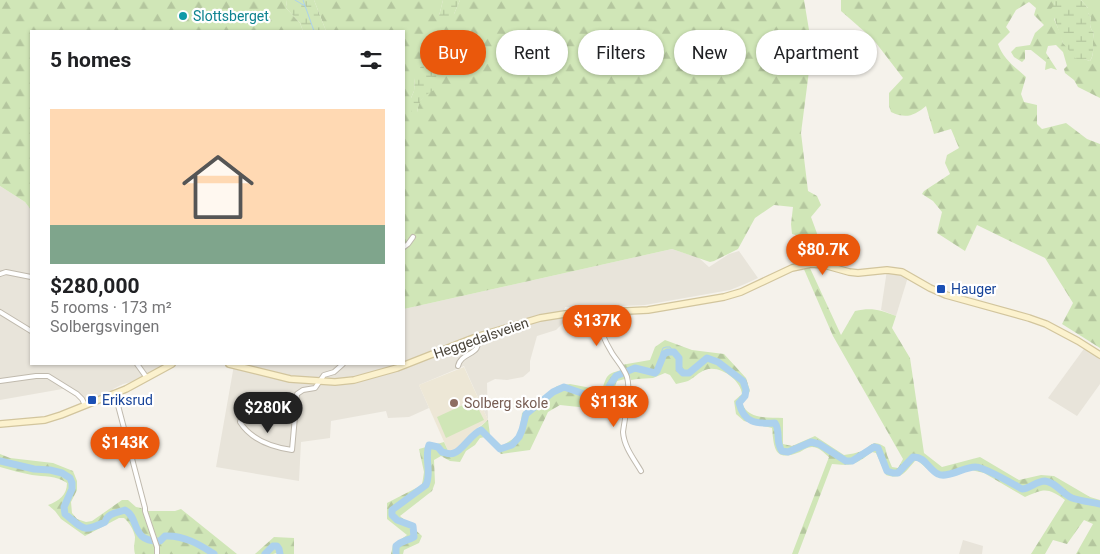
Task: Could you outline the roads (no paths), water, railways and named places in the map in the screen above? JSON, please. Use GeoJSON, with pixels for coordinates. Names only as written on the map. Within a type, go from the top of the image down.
{"type":"FeatureCollection","features":[{"type":"Feature","properties":{"kind":"main road","name":"Heggedalsveien"},"geometry":{"type":"LineString","coordinates":[[405,365],[476,337],[548,316],[648,310],[724,298],[791,268],[805,265],[824,265],[858,273],[892,270],[902,272],[946,296],[1046,324],[1100,355]]}},
{"type":"Feature","properties":{"kind":"main road"},"geometry":{"type":"LineString","coordinates":[[0,424],[45,420],[61,415],[126,390],[170,365]]}},
{"type":"Feature","properties":{"kind":"main road","name":"Heggedalsveien"},"geometry":{"type":"LineString","coordinates":[[233,365],[299,381],[335,382],[354,380],[405,365]]}},
{"type":"Feature","properties":{"kind":"street"},"geometry":{"type":"LineString","coordinates":[[405,246],[413,238]]}},
{"type":"Feature","properties":{"kind":"street"},"geometry":{"type":"LineString","coordinates":[[0,274],[6,272],[30,277]]}},
{"type":"Feature","properties":{"kind":"street"},"geometry":{"type":"LineString","coordinates":[[0,312],[30,330]]}},
{"type":"Feature","properties":{"kind":"street"},"geometry":{"type":"LineString","coordinates":[[596,313],[605,342],[625,372],[628,388],[623,432],[628,449],[641,471]]}},
{"type":"Feature","properties":{"kind":"street"},"geometry":{"type":"LineString","coordinates":[[458,366],[462,359],[478,348],[476,337]]}},
{"type":"Feature","properties":{"kind":"street"},"geometry":{"type":"LineString","coordinates":[[138,365],[147,378]]}},
{"type":"Feature","properties":{"kind":"street"},"geometry":{"type":"LineString","coordinates":[[251,408],[242,413],[240,422],[250,434],[265,443],[282,449],[292,450],[297,394],[303,390],[315,388],[321,382],[324,375],[334,372],[342,365]]}},
{"type":"Feature","properties":{"kind":"street"},"geometry":{"type":"LineString","coordinates":[[0,381],[48,376],[77,394],[85,405]]}},
{"type":"Feature","properties":{"kind":"street"},"geometry":{"type":"LineString","coordinates":[[114,394],[157,554]]}},
{"type":"Feature","properties":{"kind":"waterway"},"geometry":{"type":"LineString","coordinates":[[295,0],[305,6]]}},
{"type":"Feature","properties":{"kind":"waterway"},"geometry":{"type":"LineString","coordinates":[[303,0],[314,30]]}},
{"type":"Feature","properties":{"kind":"waterway"},"geometry":{"type":"LineString","coordinates":[[662,358],[663,348],[670,347],[674,352]]}},
{"type":"Feature","properties":{"kind":"waterway"},"geometry":{"type":"LineString","coordinates":[[396,554],[396,546],[414,537],[413,526],[397,520],[392,515],[392,510],[426,485],[428,480],[427,455],[429,445],[438,447],[442,452],[452,454],[457,452],[481,430],[500,449],[512,445],[519,437],[526,414],[553,392],[564,387],[599,399],[603,397],[616,376],[635,368],[655,373],[664,354],[668,352],[674,352],[679,358],[679,369],[683,373],[689,373],[707,358],[718,362],[743,381],[746,390],[745,396],[739,403],[741,410],[752,421],[775,423],[782,451],[788,452],[811,442],[819,444],[846,461],[852,461],[874,447],[878,448],[887,471],[893,473],[898,473],[913,457],[924,461],[938,474],[946,475],[976,467],[1022,489],[1045,481],[1072,498],[1100,504]]}},
{"type":"Feature","properties":{"kind":"waterway"},"geometry":{"type":"LineString","coordinates":[[0,461],[34,469],[50,470],[62,473],[70,478],[72,489],[64,507],[65,514],[84,528],[92,528],[105,522],[110,515],[125,510],[133,518],[137,529],[144,538],[160,541],[165,536],[178,537],[197,544],[214,554]]}},
{"type":"Feature","properties":{"kind":"waterway"},"geometry":{"type":"LineString","coordinates":[[265,554],[273,546],[277,546],[280,554]]}},
{"type":"Feature","properties":{"kind":"place","name":"Slottsberget"},"geometry":{"type":"Point","coordinates":[183,16]}},
{"type":"Feature","properties":{"kind":"place","name":"Hauger"},"geometry":{"type":"Point","coordinates":[941,289]}},
{"type":"Feature","properties":{"kind":"place","name":"Eriksrud"},"geometry":{"type":"Point","coordinates":[92,400]}},
{"type":"Feature","properties":{"kind":"place","name":"Solberg skole"},"geometry":{"type":"Point","coordinates":[454,403]}}]}
